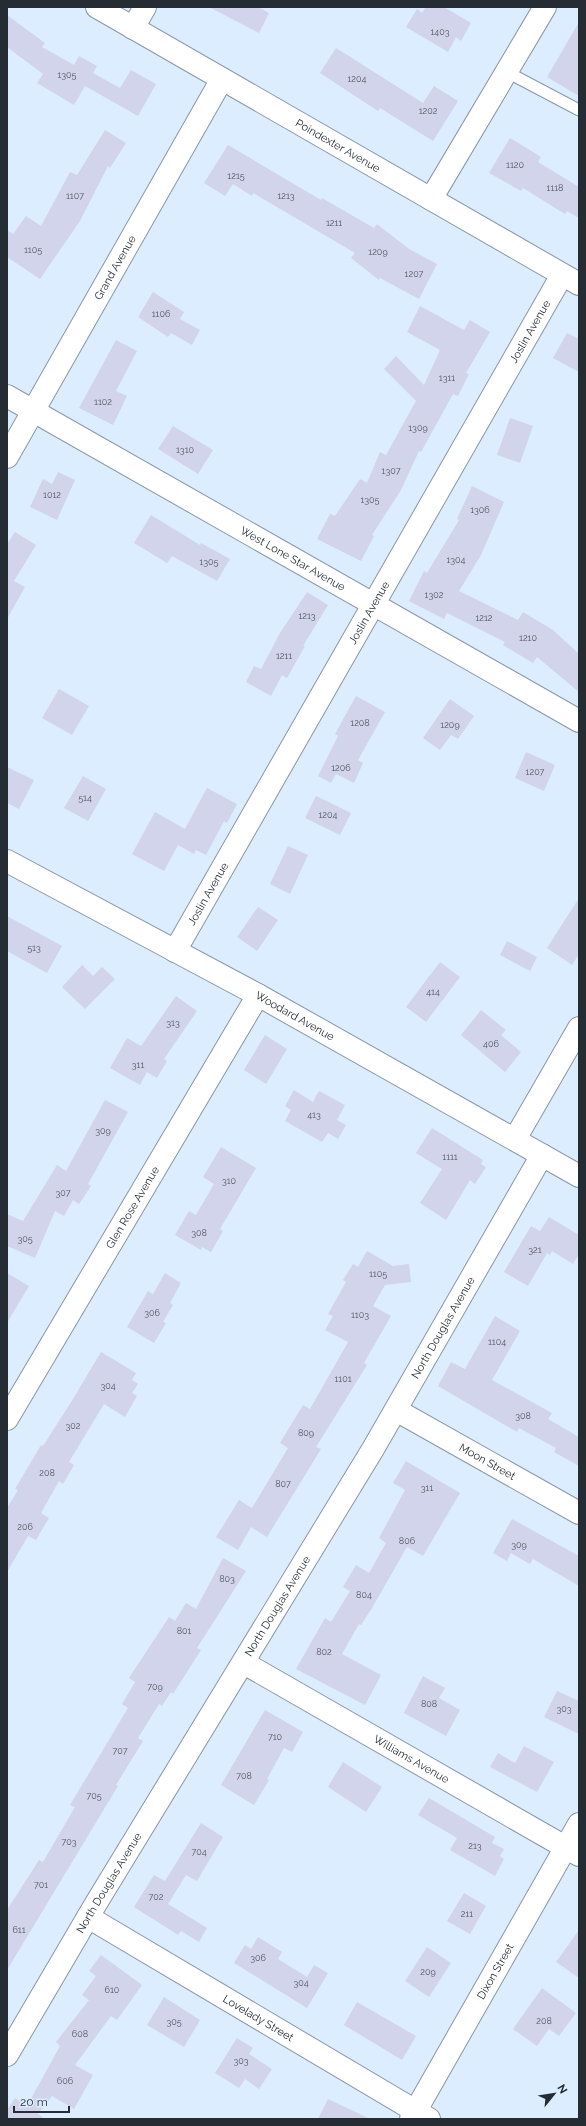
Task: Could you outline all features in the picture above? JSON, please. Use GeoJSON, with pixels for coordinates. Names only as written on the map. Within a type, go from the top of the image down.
{"type":"FeatureCollection","features":[{"type":"Feature","properties":{"kind":"street","name":"Poindexter Avenue"},"geometry":{"type":"LineString","coordinates":[[97,7],[571,279]]}},
{"type":"Feature","properties":{"kind":"street"},"geometry":{"type":"LineString","coordinates":[[133,28],[145,7]]}},
{"type":"Feature","properties":{"kind":"street"},"geometry":{"type":"LineString","coordinates":[[431,199],[545,7]]}},
{"type":"Feature","properties":{"kind":"street","name":"Grand Avenue"},"geometry":{"type":"LineString","coordinates":[[7,457],[222,79]]}},
{"type":"Feature","properties":{"kind":"street","name":"Joslin Avenue"},"geometry":{"type":"LineString","coordinates":[[175,951],[373,604],[571,279]]}},
{"type":"Feature","properties":{"kind":"street","name":"West Lone Star Avenue"},"geometry":{"type":"LineString","coordinates":[[7,396],[579,721]]}},
{"type":"Feature","properties":{"kind":"street","name":"Woodard Avenue"},"geometry":{"type":"LineString","coordinates":[[7,861],[258,995],[579,1176]]}},
{"type":"Feature","properties":{"kind":"street","name":"Glen Rose Avenue"},"geometry":{"type":"LineString","coordinates":[[7,1420],[258,995]]}},
{"type":"Feature","properties":{"kind":"street"},"geometry":{"type":"LineString","coordinates":[[515,1139],[579,1028]]}},
{"type":"Feature","properties":{"kind":"street","name":"North Douglas Avenue"},"geometry":{"type":"LineString","coordinates":[[7,2055],[88,1917],[396,1410],[542,1155]]}},
{"type":"Feature","properties":{"kind":"street","name":"Moon Street"},"geometry":{"type":"LineString","coordinates":[[396,1410],[579,1513]]}},
{"type":"Feature","properties":{"kind":"street","name":"Williams Avenue"},"geometry":{"type":"LineString","coordinates":[[244,1662],[572,1851]]}},
{"type":"Feature","properties":{"kind":"street","name":"Dixon Street"},"geometry":{"type":"LineString","coordinates":[[419,2116],[572,1851],[579,1824]]}},
{"type":"Feature","properties":{"kind":"street","name":"Lovelady Street"},"geometry":{"type":"LineString","coordinates":[[88,1917],[419,2116]]}},
{"type":"Feature","properties":{"kind":"lane"},"geometry":{"type":"LineString","coordinates":[[507,72],[579,110]]}},
{"type":"Feature","properties":{"kind":"building"},"geometry":{"type":"Polygon","coordinates":[[[209,7],[258,7],[269,13],[259,33],[209,7]]]}},
{"type":"Feature","properties":{"kind":"building"},"geometry":{"type":"Polygon","coordinates":[[[426,7],[444,7],[471,23],[461,41],[456,37],[448,52],[406,27],[417,9],[422,13],[426,7]]]}},
{"type":"Feature","properties":{"kind":"building"},"geometry":{"type":"Polygon","coordinates":[[[7,15],[45,43],[42,47],[74,65],[79,56],[97,66],[93,73],[120,88],[131,70],[156,84],[138,116],[85,86],[74,105],[37,83],[43,74],[7,47],[7,15]]]}},
{"type":"Feature","properties":{"kind":"building"},"geometry":{"type":"Polygon","coordinates":[[[579,22],[579,96],[547,77],[579,22]]]}},
{"type":"Feature","properties":{"kind":"building"},"geometry":{"type":"Polygon","coordinates":[[[336,48],[423,103],[434,86],[458,101],[433,141],[380,108],[378,111],[320,73],[336,48]]]}},
{"type":"Feature","properties":{"kind":"building"},"geometry":{"type":"Polygon","coordinates":[[[105,130],[126,143],[110,168],[108,166],[80,221],[40,279],[7,257],[7,230],[13,234],[26,216],[41,226],[70,172],[77,175],[105,130]]]}},
{"type":"Feature","properties":{"kind":"building"},"geometry":{"type":"Polygon","coordinates":[[[510,138],[541,157],[538,162],[579,187],[579,218],[567,211],[565,214],[523,188],[521,191],[489,173],[510,138]]]}},
{"type":"Feature","properties":{"kind":"building"},"geometry":{"type":"Polygon","coordinates":[[[228,145],[321,200],[322,198],[374,228],[377,224],[409,249],[437,264],[419,299],[380,278],[379,280],[351,258],[355,253],[253,193],[252,196],[233,184],[225,196],[204,183],[228,145]]]}},
{"type":"Feature","properties":{"kind":"building"},"geometry":{"type":"Polygon","coordinates":[[[153,292],[184,312],[180,319],[200,330],[192,345],[171,333],[168,337],[138,317],[153,292]]]}},
{"type":"Feature","properties":{"kind":"building"},"geometry":{"type":"Polygon","coordinates":[[[420,306],[464,330],[470,320],[490,332],[466,373],[469,374],[458,396],[453,394],[421,452],[419,451],[401,490],[372,535],[374,536],[361,561],[317,539],[330,514],[335,516],[360,479],[367,483],[380,452],[386,455],[416,401],[384,369],[396,356],[424,385],[440,350],[407,332],[420,306]]]}},
{"type":"Feature","properties":{"kind":"building"},"geometry":{"type":"Polygon","coordinates":[[[567,333],[579,339],[579,372],[553,358],[567,333]]]}},
{"type":"Feature","properties":{"kind":"building"},"geometry":{"type":"Polygon","coordinates":[[[116,340],[137,351],[116,391],[127,396],[113,425],[79,408],[116,340]]]}},
{"type":"Feature","properties":{"kind":"building"},"geometry":{"type":"Polygon","coordinates":[[[510,418],[533,426],[520,463],[497,455],[510,418]]]}},
{"type":"Feature","properties":{"kind":"building"},"geometry":{"type":"Polygon","coordinates":[[[173,426],[213,450],[198,474],[158,449],[173,426]]]}},
{"type":"Feature","properties":{"kind":"building"},"geometry":{"type":"Polygon","coordinates":[[[58,472],[75,480],[57,520],[30,507],[43,479],[52,484],[58,472]]]}},
{"type":"Feature","properties":{"kind":"building"},"geometry":{"type":"Polygon","coordinates":[[[472,486],[504,502],[481,555],[459,591],[518,620],[523,612],[553,630],[579,654],[579,692],[537,657],[533,663],[503,645],[505,642],[447,613],[444,619],[409,601],[424,571],[427,573],[459,520],[457,519],[472,486]]]}},
{"type":"Feature","properties":{"kind":"building"},"geometry":{"type":"Polygon","coordinates":[[[151,515],[200,545],[201,543],[230,559],[217,581],[172,556],[167,563],[134,543],[151,515]]]}},
{"type":"Feature","properties":{"kind":"building"},"geometry":{"type":"Polygon","coordinates":[[[15,532],[36,545],[14,581],[25,587],[7,619],[7,544],[15,532]]]}},
{"type":"Feature","properties":{"kind":"building"},"geometry":{"type":"Polygon","coordinates":[[[307,592],[328,605],[303,646],[305,646],[287,678],[282,675],[271,696],[246,682],[254,666],[261,669],[280,633],[307,592]]]}},
{"type":"Feature","properties":{"kind":"building"},"geometry":{"type":"Polygon","coordinates":[[[59,689],[89,706],[72,735],[42,718],[59,689]]]}},
{"type":"Feature","properties":{"kind":"building"},"geometry":{"type":"Polygon","coordinates":[[[356,696],[385,712],[358,760],[363,763],[354,783],[336,774],[331,783],[318,776],[338,736],[335,734],[356,696]]]}},
{"type":"Feature","properties":{"kind":"building"},"geometry":{"type":"Polygon","coordinates":[[[450,699],[474,716],[458,739],[451,735],[440,750],[423,738],[450,699]]]}},
{"type":"Feature","properties":{"kind":"building"},"geometry":{"type":"Polygon","coordinates":[[[526,752],[555,765],[544,791],[515,778],[526,752]]]}},
{"type":"Feature","properties":{"kind":"building"},"geometry":{"type":"Polygon","coordinates":[[[7,767],[34,780],[19,809],[7,803],[7,767]]]}},
{"type":"Feature","properties":{"kind":"building"},"geometry":{"type":"Polygon","coordinates":[[[83,776],[106,789],[88,821],[64,808],[83,776]]]}},
{"type":"Feature","properties":{"kind":"building"},"geometry":{"type":"Polygon","coordinates":[[[207,788],[237,804],[227,823],[224,821],[206,855],[196,850],[194,854],[178,845],[164,871],[132,854],[155,812],[185,829],[207,788]]]}},
{"type":"Feature","properties":{"kind":"building"},"geometry":{"type":"Polygon","coordinates":[[[316,796],[351,813],[340,835],[305,818],[316,796]]]}},
{"type":"Feature","properties":{"kind":"building"},"geometry":{"type":"Polygon","coordinates":[[[288,846],[308,855],[290,894],[270,884],[288,846]]]}},
{"type":"Feature","properties":{"kind":"building"},"geometry":{"type":"Polygon","coordinates":[[[579,898],[579,954],[572,965],[547,948],[579,898]]]}},
{"type":"Feature","properties":{"kind":"building"},"geometry":{"type":"Polygon","coordinates":[[[258,907],[278,920],[257,951],[237,937],[258,907]]]}},
{"type":"Feature","properties":{"kind":"building"},"geometry":{"type":"Polygon","coordinates":[[[7,916],[62,946],[47,973],[7,951],[7,916]]]}},
{"type":"Feature","properties":{"kind":"building"},"geometry":{"type":"Polygon","coordinates":[[[507,941],[537,957],[530,971],[500,955],[507,941]]]}},
{"type":"Feature","properties":{"kind":"building"},"geometry":{"type":"Polygon","coordinates":[[[440,962],[460,977],[426,1022],[406,1007],[440,962]]]}},
{"type":"Feature","properties":{"kind":"building"},"geometry":{"type":"Polygon","coordinates":[[[82,965],[93,976],[102,967],[115,979],[85,1009],[62,987],[82,965]]]}},
{"type":"Feature","properties":{"kind":"building"},"geometry":{"type":"Polygon","coordinates":[[[176,996],[197,1011],[164,1059],[167,1061],[157,1078],[147,1072],[140,1085],[110,1068],[127,1038],[141,1046],[176,996]]]}},
{"type":"Feature","properties":{"kind":"building"},"geometry":{"type":"Polygon","coordinates":[[[481,1010],[506,1030],[501,1035],[521,1052],[505,1072],[461,1035],[481,1010]]]}},
{"type":"Feature","properties":{"kind":"building"},"geometry":{"type":"Polygon","coordinates":[[[265,1035],[287,1049],[266,1084],[244,1070],[265,1035]]]}},
{"type":"Feature","properties":{"kind":"building"},"geometry":{"type":"Polygon","coordinates":[[[294,1090],[313,1102],[319,1091],[345,1105],[337,1120],[346,1125],[338,1139],[328,1133],[322,1142],[285,1121],[291,1110],[285,1106],[294,1090]]]}},
{"type":"Feature","properties":{"kind":"building"},"geometry":{"type":"Polygon","coordinates":[[[105,1100],[128,1112],[88,1184],[91,1186],[79,1204],[73,1200],[64,1216],[55,1211],[35,1258],[7,1246],[7,1214],[23,1221],[57,1165],[66,1171],[105,1100]]]}},
{"type":"Feature","properties":{"kind":"building"},"geometry":{"type":"Polygon","coordinates":[[[432,1128],[483,1160],[481,1164],[486,1167],[475,1184],[470,1180],[446,1220],[420,1203],[442,1169],[416,1153],[432,1128]]]}},
{"type":"Feature","properties":{"kind":"building"},"geometry":{"type":"Polygon","coordinates":[[[221,1147],[256,1168],[220,1229],[223,1231],[211,1252],[202,1247],[201,1250],[175,1235],[189,1211],[196,1215],[214,1184],[203,1177],[221,1147]]]}},
{"type":"Feature","properties":{"kind":"building"},"geometry":{"type":"Polygon","coordinates":[[[549,1217],[579,1235],[579,1254],[573,1264],[552,1251],[550,1255],[547,1253],[528,1286],[504,1272],[531,1226],[540,1231],[549,1217]]]}},
{"type":"Feature","properties":{"kind":"building"},"geometry":{"type":"Polygon","coordinates":[[[367,1251],[393,1266],[409,1264],[411,1282],[385,1285],[373,1306],[391,1316],[364,1363],[367,1365],[316,1447],[321,1449],[267,1537],[251,1527],[238,1550],[216,1537],[239,1500],[252,1508],[288,1448],[280,1443],[303,1405],[310,1409],[348,1342],[325,1330],[333,1316],[328,1314],[346,1282],[343,1280],[353,1264],[358,1267],[367,1251]]]}},
{"type":"Feature","properties":{"kind":"building"},"geometry":{"type":"Polygon","coordinates":[[[7,1273],[29,1286],[7,1323],[7,1273]]]}},
{"type":"Feature","properties":{"kind":"building"},"geometry":{"type":"Polygon","coordinates":[[[165,1273],[181,1283],[170,1303],[173,1305],[163,1322],[166,1323],[154,1343],[127,1327],[148,1291],[153,1294],[165,1273]]]}},
{"type":"Feature","properties":{"kind":"building"},"geometry":{"type":"Polygon","coordinates":[[[495,1316],[520,1331],[492,1380],[552,1413],[548,1419],[579,1437],[579,1466],[554,1452],[556,1448],[519,1428],[517,1432],[438,1386],[451,1362],[465,1369],[495,1316]]]}},
{"type":"Feature","properties":{"kind":"building"},"geometry":{"type":"Polygon","coordinates":[[[101,1352],[136,1373],[132,1380],[138,1384],[132,1393],[137,1396],[125,1417],[104,1404],[69,1462],[74,1465],[63,1484],[59,1481],[41,1513],[49,1518],[36,1540],[28,1536],[7,1572],[7,1508],[18,1490],[15,1489],[41,1445],[43,1446],[101,1352]]]}},
{"type":"Feature","properties":{"kind":"building"},"geometry":{"type":"Polygon","coordinates":[[[406,1461],[460,1493],[423,1556],[407,1547],[372,1608],[361,1625],[359,1624],[342,1654],[381,1675],[365,1705],[296,1669],[325,1618],[331,1622],[350,1591],[343,1587],[356,1565],[369,1573],[386,1543],[379,1538],[405,1490],[393,1483],[406,1461]]]}},
{"type":"Feature","properties":{"kind":"building"},"geometry":{"type":"Polygon","coordinates":[[[512,1519],[579,1556],[579,1586],[533,1559],[530,1564],[511,1553],[507,1561],[493,1553],[512,1519]]]}},
{"type":"Feature","properties":{"kind":"building"},"geometry":{"type":"Polygon","coordinates":[[[223,1558],[246,1571],[197,1648],[201,1650],[173,1694],[171,1692],[162,1706],[159,1704],[138,1738],[143,1741],[116,1785],[118,1786],[7,1970],[7,1910],[39,1860],[43,1862],[75,1807],[70,1805],[128,1708],[122,1704],[135,1682],[129,1678],[169,1617],[175,1621],[186,1603],[196,1609],[223,1558]]]}},
{"type":"Feature","properties":{"kind":"building"},"geometry":{"type":"Polygon","coordinates":[[[423,1676],[445,1688],[439,1698],[460,1710],[446,1736],[404,1713],[423,1676]]]}},
{"type":"Feature","properties":{"kind":"building"},"geometry":{"type":"Polygon","coordinates":[[[557,1691],[579,1701],[579,1734],[544,1717],[557,1691]]]}},
{"type":"Feature","properties":{"kind":"building"},"geometry":{"type":"Polygon","coordinates":[[[265,1710],[303,1732],[292,1752],[284,1748],[267,1779],[269,1780],[254,1805],[221,1785],[265,1710]]]}},
{"type":"Feature","properties":{"kind":"building"},"geometry":{"type":"Polygon","coordinates":[[[524,1746],[554,1762],[537,1792],[490,1767],[498,1753],[515,1763],[524,1746]]]}},
{"type":"Feature","properties":{"kind":"building"},"geometry":{"type":"Polygon","coordinates":[[[343,1762],[382,1787],[366,1812],[328,1787],[343,1762]]]}},
{"type":"Feature","properties":{"kind":"building"},"geometry":{"type":"Polygon","coordinates":[[[429,1798],[495,1837],[492,1843],[504,1849],[500,1856],[504,1859],[495,1876],[450,1850],[457,1838],[418,1815],[429,1798]]]}},
{"type":"Feature","properties":{"kind":"building"},"geometry":{"type":"Polygon","coordinates":[[[201,1823],[223,1837],[197,1881],[186,1875],[168,1904],[207,1928],[199,1942],[181,1931],[178,1935],[134,1907],[154,1875],[165,1881],[201,1823]]]}},
{"type":"Feature","properties":{"kind":"building"},"geometry":{"type":"Polygon","coordinates":[[[464,1893],[486,1906],[470,1934],[447,1921],[464,1893]]]}},
{"type":"Feature","properties":{"kind":"building"},"geometry":{"type":"Polygon","coordinates":[[[579,1930],[579,1978],[556,1962],[579,1930]]]}},
{"type":"Feature","properties":{"kind":"building"},"geometry":{"type":"Polygon","coordinates":[[[258,1937],[282,1952],[278,1959],[307,1977],[314,1965],[328,1973],[307,2008],[234,1963],[245,1945],[251,1949],[258,1937]]]}},
{"type":"Feature","properties":{"kind":"building"},"geometry":{"type":"Polygon","coordinates":[[[427,1947],[451,1963],[429,1997],[405,1981],[427,1947]]]}},
{"type":"Feature","properties":{"kind":"building"},"geometry":{"type":"Polygon","coordinates":[[[101,1955],[142,1985],[117,2020],[111,2016],[75,2065],[93,2075],[74,2109],[52,2096],[38,2114],[45,2119],[7,2119],[7,2110],[15,2098],[27,2106],[60,2046],[56,2042],[89,2000],[82,1995],[96,1976],[89,1971],[101,1955]]]}},
{"type":"Feature","properties":{"kind":"building"},"geometry":{"type":"Polygon","coordinates":[[[542,1988],[576,2013],[559,2036],[549,2029],[537,2046],[513,2029],[542,1988]]]}},
{"type":"Feature","properties":{"kind":"building"},"geometry":{"type":"Polygon","coordinates":[[[164,1997],[200,2020],[184,2047],[147,2025],[164,1997]]]}},
{"type":"Feature","properties":{"kind":"building"},"geometry":{"type":"Polygon","coordinates":[[[357,2002],[416,2036],[402,2060],[344,2025],[357,2002]]]}},
{"type":"Feature","properties":{"kind":"building"},"geometry":{"type":"Polygon","coordinates":[[[237,2038],[253,2048],[249,2054],[272,2069],[259,2089],[245,2079],[239,2088],[215,2073],[237,2038]]]}},
{"type":"Feature","properties":{"kind":"building"},"geometry":{"type":"Polygon","coordinates":[[[328,2099],[370,2119],[318,2119],[328,2099]]]}}]}
